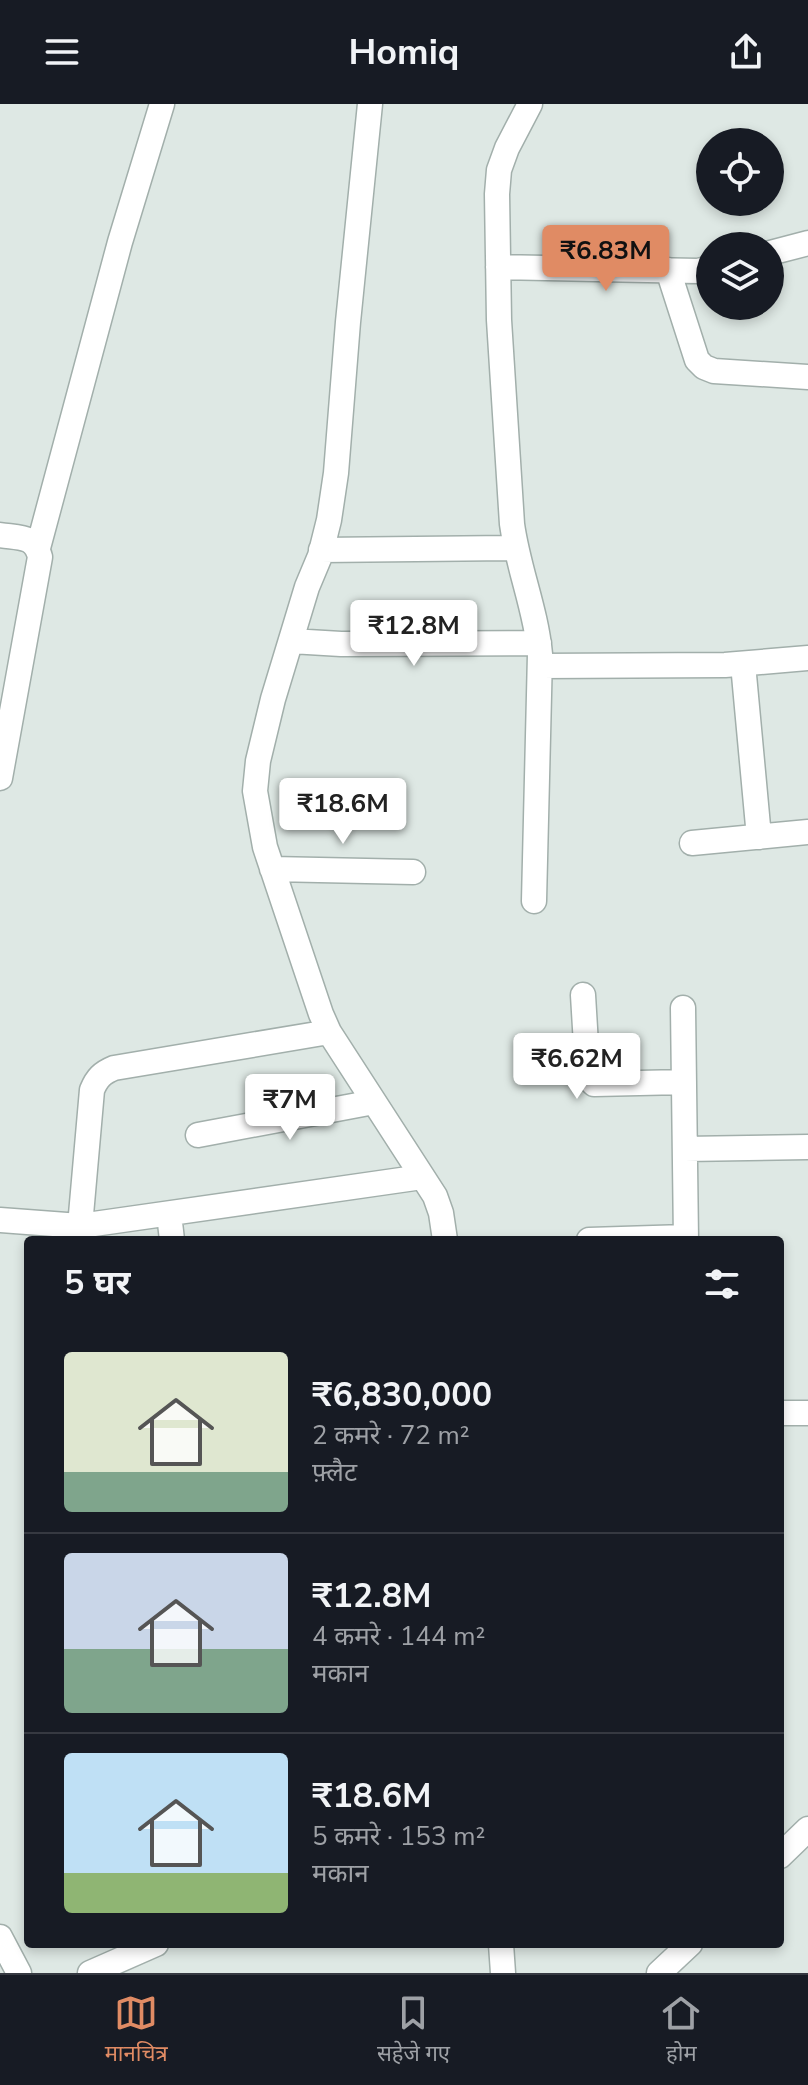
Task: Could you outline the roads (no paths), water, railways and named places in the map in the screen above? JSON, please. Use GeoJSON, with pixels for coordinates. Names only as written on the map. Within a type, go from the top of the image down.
{"type":"FeatureCollection","features":[{"type":"Feature","properties":{"kind":"street"},"geometry":{"type":"LineString","coordinates":[[38,548],[120,242],[162,104]]}},
{"type":"Feature","properties":{"kind":"street"},"geometry":{"type":"LineString","coordinates":[[370,104],[329,520],[273,699],[258,761],[255,791],[265,847],[312,991],[329,1032],[435,1196],[444,1236]]}},
{"type":"Feature","properties":{"kind":"street"},"geometry":{"type":"LineString","coordinates":[[530,104],[507,148],[499,170],[497,194],[499,320],[512,524],[539,654],[534,901]]}},
{"type":"Feature","properties":{"kind":"street"},"geometry":{"type":"LineString","coordinates":[[784,249],[808,243]]}},
{"type":"Feature","properties":{"kind":"street"},"geometry":{"type":"LineString","coordinates":[[498,267],[696,271]]}},
{"type":"Feature","properties":{"kind":"street"},"geometry":{"type":"LineString","coordinates":[[668,270],[697,360],[704,367],[714,371],[808,377]]}},
{"type":"Feature","properties":{"kind":"street"},"geometry":{"type":"LineString","coordinates":[[0,535],[34,542],[40,557],[0,778]]}},
{"type":"Feature","properties":{"kind":"street"},"geometry":{"type":"LineString","coordinates":[[321,550],[515,548]]}},
{"type":"Feature","properties":{"kind":"street"},"geometry":{"type":"LineString","coordinates":[[291,641],[743,664],[808,658]]}},
{"type":"Feature","properties":{"kind":"street"},"geometry":{"type":"LineString","coordinates":[[743,664],[759,837]]}},
{"type":"Feature","properties":{"kind":"street"},"geometry":{"type":"LineString","coordinates":[[692,843],[808,832]]}},
{"type":"Feature","properties":{"kind":"street"},"geometry":{"type":"LineString","coordinates":[[272,869],[413,872]]}},
{"type":"Feature","properties":{"kind":"street"},"geometry":{"type":"LineString","coordinates":[[583,995],[588,1078],[594,1084],[684,1082]]}},
{"type":"Feature","properties":{"kind":"street"},"geometry":{"type":"LineString","coordinates":[[683,1008],[686,1236]]}},
{"type":"Feature","properties":{"kind":"street"},"geometry":{"type":"LineString","coordinates":[[80,1226],[92,1090],[104,1072],[329,1032]]}},
{"type":"Feature","properties":{"kind":"street"},"geometry":{"type":"LineString","coordinates":[[198,1135],[374,1102]]}},
{"type":"Feature","properties":{"kind":"street"},"geometry":{"type":"LineString","coordinates":[[685,1149],[808,1147]]}},
{"type":"Feature","properties":{"kind":"street"},"geometry":{"type":"LineString","coordinates":[[0,1220],[80,1226],[422,1177]]}},
{"type":"Feature","properties":{"kind":"street"},"geometry":{"type":"LineString","coordinates":[[169,1214],[172,1236]]}},
{"type":"Feature","properties":{"kind":"street"},"geometry":{"type":"LineString","coordinates":[[784,1413],[808,1413]]}},
{"type":"Feature","properties":{"kind":"street"},"geometry":{"type":"LineString","coordinates":[[784,1852],[808,1829]]}},
{"type":"Feature","properties":{"kind":"street"},"geometry":{"type":"LineString","coordinates":[[0,1937],[19,1973]]}},
{"type":"Feature","properties":{"kind":"street"},"geometry":{"type":"LineString","coordinates":[[90,1973],[147,1948]]}},
{"type":"Feature","properties":{"kind":"street"},"geometry":{"type":"LineString","coordinates":[[501,1948],[503,1973]]}},
{"type":"Feature","properties":{"kind":"street"},"geometry":{"type":"LineString","coordinates":[[659,1973],[683,1948]]}}]}
